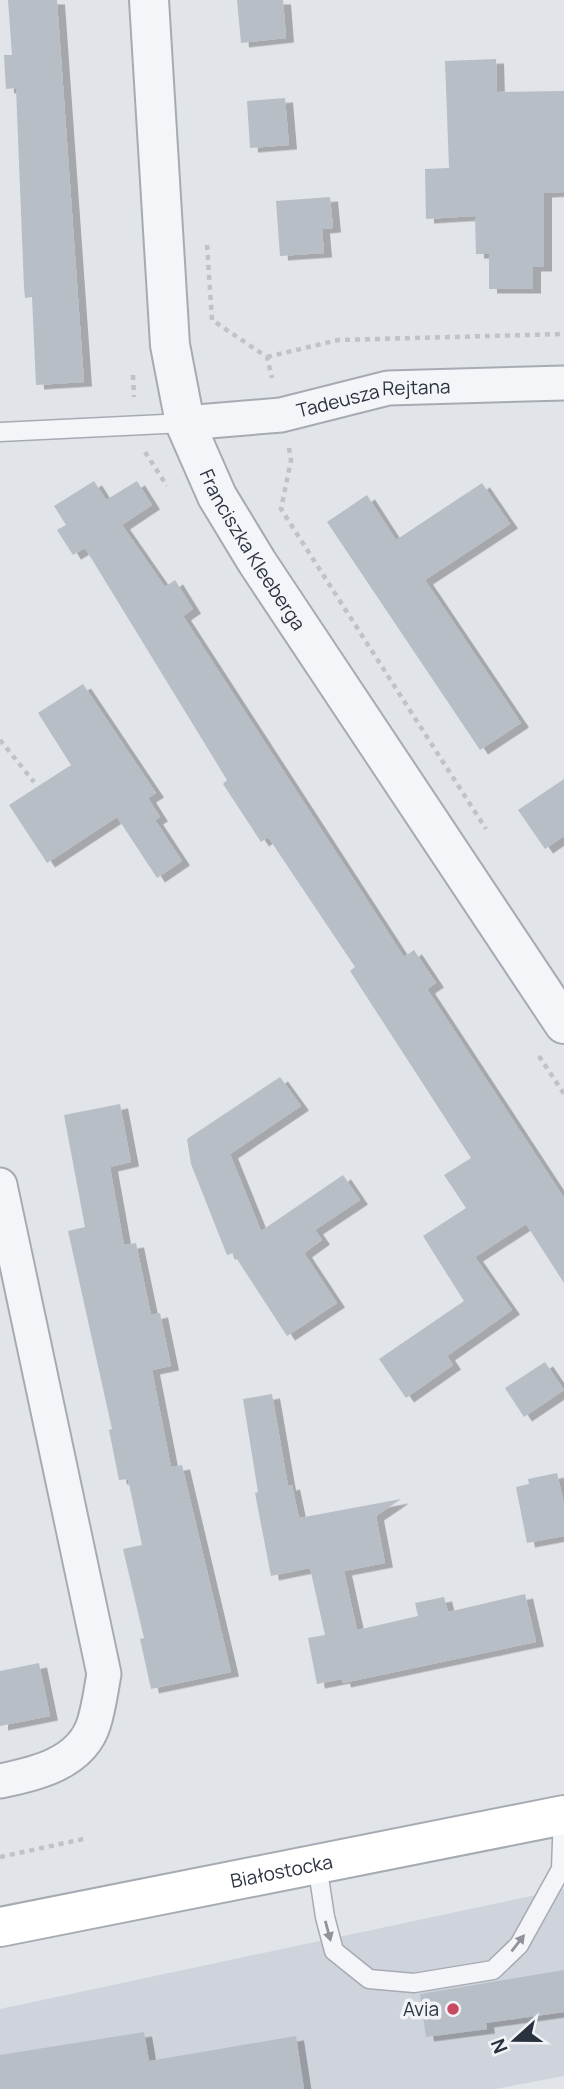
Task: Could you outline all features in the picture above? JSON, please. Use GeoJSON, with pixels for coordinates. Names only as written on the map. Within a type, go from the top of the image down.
{"type":"FeatureCollection","features":[{"type":"Feature","properties":{"kind":"main road","name":"Białostocka"},"geometry":{"type":"LineString","coordinates":[[0,1927],[564,1815]]}},
{"type":"Feature","properties":{"kind":"street","name":"Franciszka Kleeberga"},"geometry":{"type":"LineString","coordinates":[[149,0],[170,345],[185,423],[217,496],[257,562],[564,1024]]}},
{"type":"Feature","properties":{"kind":"street","name":"Tadeusza Rejtana"},"geometry":{"type":"LineString","coordinates":[[185,423],[281,415],[388,387],[564,383]]}},
{"type":"Feature","properties":{"kind":"street"},"geometry":{"type":"LineString","coordinates":[[0,1185],[104,1674],[94,1726],[72,1757],[33,1775],[0,1781]]}},
{"type":"Feature","properties":{"kind":"lane"},"geometry":{"type":"LineString","coordinates":[[0,432],[185,423]]}},
{"type":"Feature","properties":{"kind":"lane"},"geometry":{"type":"LineString","coordinates":[[317,1864],[325,1917],[334,1951],[369,1979],[414,1983],[493,1969],[519,1945],[561,1869],[564,1815]]}},
{"type":"Feature","properties":{"kind":"path"},"geometry":{"type":"LineString","coordinates":[[206,239],[212,320],[267,358],[291,460],[281,509],[488,832]]}},
{"type":"Feature","properties":{"kind":"path"},"geometry":{"type":"LineString","coordinates":[[267,358],[338,340],[564,334]]}},
{"type":"Feature","properties":{"kind":"path"},"geometry":{"type":"LineString","coordinates":[[0,740],[34,782]]}},
{"type":"Feature","properties":{"kind":"path"},"geometry":{"type":"LineString","coordinates":[[0,1857],[88,1838]]}},
{"type":"Feature","properties":{"kind":"shaded area"},"geometry":{"type":"Polygon","coordinates":[[[564,1889],[564,2076],[495,2089],[0,2089],[0,2009],[564,1889]]]}},
{"type":"Feature","properties":{"kind":"building"},"geometry":{"type":"Polygon","coordinates":[[[8,0],[57,0],[84,382],[36,385],[32,297],[25,298],[24,287],[16,88],[6,89],[4,55],[12,55],[8,0]]]}},
{"type":"Feature","properties":{"kind":"building"},"geometry":{"type":"Polygon","coordinates":[[[237,0],[283,0],[286,38],[241,43],[237,0]]]}},
{"type":"Feature","properties":{"kind":"building"},"geometry":{"type":"Polygon","coordinates":[[[496,59],[497,92],[564,91],[564,192],[544,193],[544,267],[533,267],[533,289],[489,289],[489,254],[476,254],[475,216],[426,219],[425,169],[449,168],[445,61],[496,59]]]}},
{"type":"Feature","properties":{"kind":"building"},"geometry":{"type":"Polygon","coordinates":[[[285,98],[289,145],[250,148],[247,101],[285,98]]]}},
{"type":"Feature","properties":{"kind":"building"},"geometry":{"type":"Polygon","coordinates":[[[330,197],[333,228],[322,229],[324,253],[280,256],[276,201],[330,197]]]}},
{"type":"Feature","properties":{"kind":"building"},"geometry":{"type":"Polygon","coordinates":[[[94,481],[106,500],[137,481],[152,505],[122,525],[165,587],[175,580],[193,609],[183,616],[404,957],[414,950],[436,983],[427,989],[564,1198],[564,1283],[526,1224],[475,1257],[512,1310],[447,1356],[453,1365],[406,1398],[379,1359],[464,1301],[423,1236],[466,1208],[444,1175],[471,1158],[350,971],[355,967],[268,837],[261,842],[223,784],[227,780],[85,548],[73,555],[57,530],[66,525],[54,506],[94,481]]]}},
{"type":"Feature","properties":{"kind":"building"},"geometry":{"type":"Polygon","coordinates":[[[482,483],[510,524],[425,580],[521,723],[480,750],[327,522],[367,495],[396,540],[482,483]]]}},
{"type":"Feature","properties":{"kind":"building"},"geometry":{"type":"Polygon","coordinates":[[[83,684],[156,793],[148,798],[160,817],[155,820],[182,861],[157,878],[117,817],[47,863],[9,805],[71,765],[38,713],[83,684]]]}},
{"type":"Feature","properties":{"kind":"building"},"geometry":{"type":"Polygon","coordinates":[[[564,779],[564,836],[545,849],[518,810],[564,779]]]}},
{"type":"Feature","properties":{"kind":"building"},"geometry":{"type":"Polygon","coordinates":[[[280,1077],[301,1106],[230,1154],[261,1231],[343,1175],[360,1200],[315,1230],[322,1240],[304,1253],[337,1303],[287,1336],[233,1253],[227,1255],[191,1164],[187,1139],[280,1077]]]}},
{"type":"Feature","properties":{"kind":"building"},"geometry":{"type":"Polygon","coordinates":[[[120,1104],[131,1162],[110,1167],[124,1245],[136,1243],[151,1315],[160,1313],[171,1366],[152,1370],[171,1467],[182,1465],[231,1672],[151,1689],[140,1639],[144,1638],[123,1549],[142,1545],[128,1479],[119,1480],[109,1430],[112,1429],[68,1231],[85,1227],[64,1115],[120,1104]]]}},
{"type":"Feature","properties":{"kind":"building"},"geometry":{"type":"Polygon","coordinates":[[[545,1362],[564,1390],[524,1417],[505,1388],[545,1362]]]}},
{"type":"Feature","properties":{"kind":"building"},"geometry":{"type":"Polygon","coordinates":[[[272,1394],[288,1486],[292,1485],[299,1518],[401,1499],[376,1516],[385,1563],[344,1571],[357,1630],[418,1616],[415,1603],[444,1597],[448,1612],[525,1594],[536,1642],[343,1683],[342,1679],[317,1684],[308,1638],[325,1635],[310,1568],[271,1576],[255,1493],[258,1492],[243,1399],[272,1394]]]}},
{"type":"Feature","properties":{"kind":"building"},"geometry":{"type":"Polygon","coordinates":[[[557,1473],[564,1504],[564,1536],[527,1543],[516,1487],[529,1484],[528,1479],[557,1473]]]}},
{"type":"Feature","properties":{"kind":"building"},"geometry":{"type":"Polygon","coordinates":[[[39,1663],[50,1716],[0,1726],[0,1671],[39,1663]]]}},
{"type":"Feature","properties":{"kind":"building"},"geometry":{"type":"Polygon","coordinates":[[[564,1970],[564,2012],[486,2023],[487,2029],[426,2037],[420,1994],[564,1970]]]}},
{"type":"Feature","properties":{"kind":"building"},"geometry":{"type":"Polygon","coordinates":[[[144,2032],[149,2061],[296,2036],[304,2089],[0,2089],[0,2055],[144,2032]]]}},
{"type":"Feature","properties":{"kind":"place","name":"Avia"},"geometry":{"type":"Point","coordinates":[453,2009]}}]}
